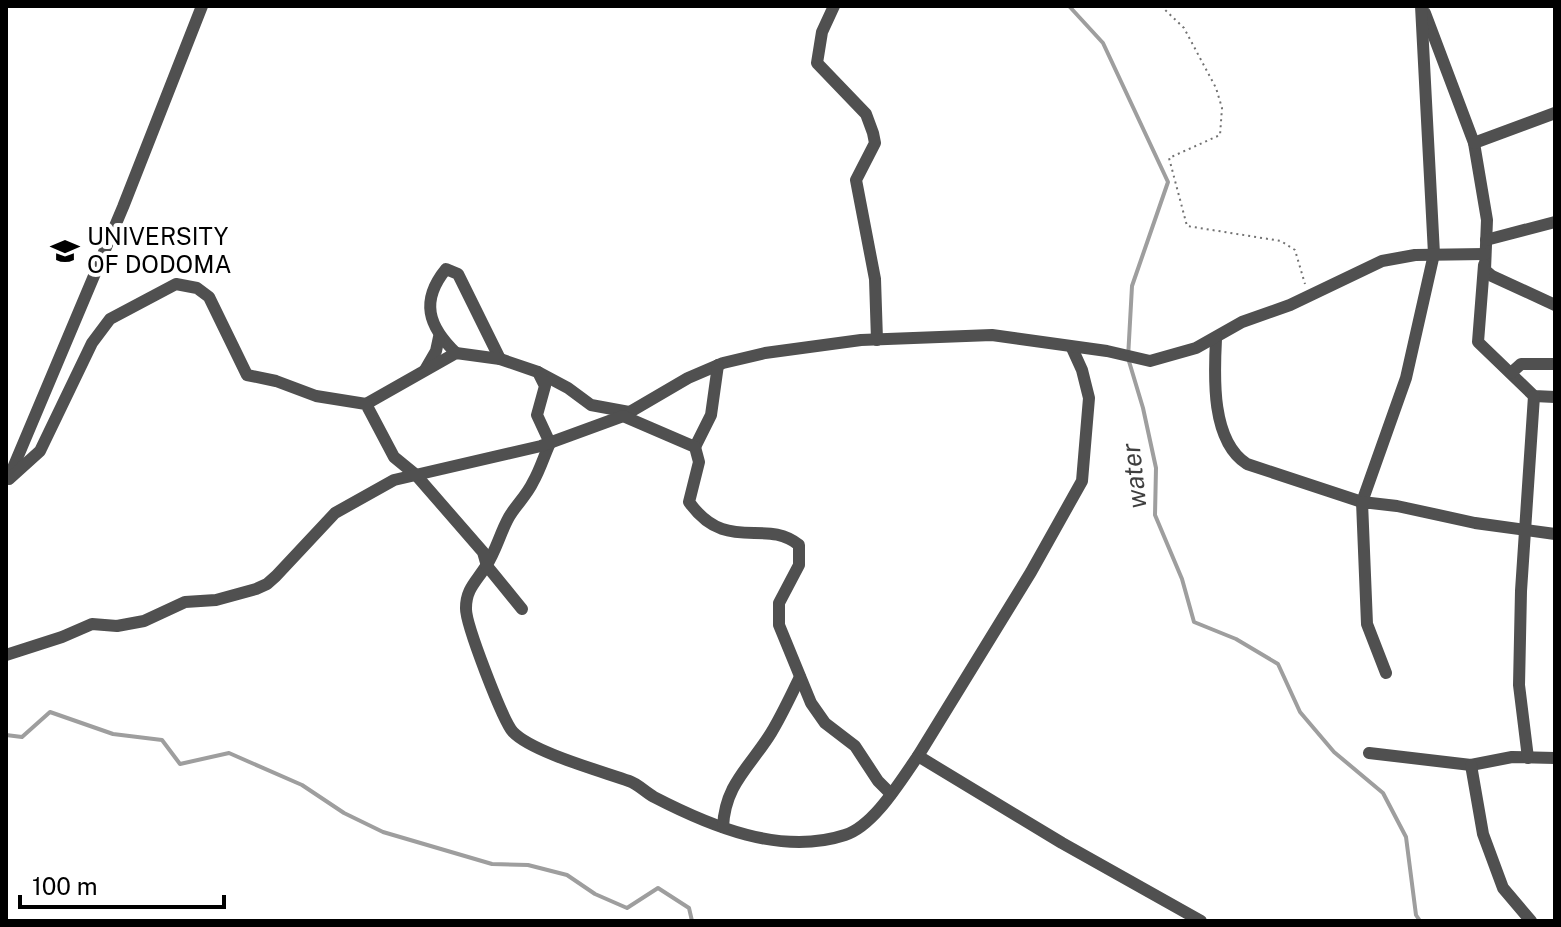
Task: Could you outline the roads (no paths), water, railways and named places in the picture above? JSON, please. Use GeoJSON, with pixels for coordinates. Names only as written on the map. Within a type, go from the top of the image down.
{"type":"FeatureCollection","features":[{"type":"Feature","properties":{"kind":"street"},"geometry":{"type":"LineString","coordinates":[[7,482],[123,207],[202,6]]}},
{"type":"Feature","properties":{"kind":"street"},"geometry":{"type":"LineString","coordinates":[[834,6],[822,32],[817,63],[866,114],[873,133],[875,143],[856,180],[875,279],[877,340]]}},
{"type":"Feature","properties":{"kind":"street"},"geometry":{"type":"LineString","coordinates":[[1421,6],[1474,143],[1487,220],[1478,342],[1534,396],[1555,397]]}},
{"type":"Feature","properties":{"kind":"street"},"geometry":{"type":"LineString","coordinates":[[1386,673],[1367,624],[1362,502],[1406,378],[1434,254],[1421,6]]}},
{"type":"Feature","properties":{"kind":"street"},"geometry":{"type":"LineString","coordinates":[[1474,143],[1555,113]]}},
{"type":"Feature","properties":{"kind":"street"},"geometry":{"type":"LineString","coordinates":[[1486,240],[1555,222]]}},
{"type":"Feature","properties":{"kind":"street"},"geometry":{"type":"LineString","coordinates":[[6,655],[92,624],[117,626],[144,621],[185,602],[216,600],[267,584],[335,513],[394,480],[550,443],[626,414],[688,378],[718,365],[787,349],[877,340],[992,335],[1107,351],[1150,361],[1196,348],[1216,339],[1227,329],[1309,297],[1382,261],[1434,254],[1484,258]]}},
{"type":"Feature","properties":{"kind":"street"},"geometry":{"type":"LineString","coordinates":[[1484,258],[1485,270],[1492,276],[1555,305]]}},
{"type":"Feature","properties":{"kind":"street"},"geometry":{"type":"LineString","coordinates":[[500,359],[458,274],[446,269],[436,281],[428,312],[439,337],[456,353],[500,359],[538,372],[591,405],[626,414],[695,447]]}},
{"type":"Feature","properties":{"kind":"street"},"geometry":{"type":"LineString","coordinates":[[7,482],[40,451],[92,343],[110,319],[176,284],[197,288],[209,297],[247,375],[276,381],[316,396],[366,404],[456,353]]}},
{"type":"Feature","properties":{"kind":"street"},"geometry":{"type":"LineString","coordinates":[[425,370],[436,351],[439,337]]}},
{"type":"Feature","properties":{"kind":"street"},"geometry":{"type":"LineString","coordinates":[[1216,339],[1213,389],[1234,456],[1247,464],[1362,502],[1555,534]]}},
{"type":"Feature","properties":{"kind":"street"},"geometry":{"type":"LineString","coordinates":[[538,372],[545,386],[537,415],[550,443],[533,484],[510,515],[487,566],[468,589],[465,610],[502,714],[512,731],[524,741],[601,773],[633,782],[652,796],[739,834],[788,841],[826,840],[849,834],[891,794],[918,756],[1031,572],[1082,481],[1089,398],[1072,348]]}},
{"type":"Feature","properties":{"kind":"street"},"geometry":{"type":"LineString","coordinates":[[1511,373],[1521,364],[1555,364]]}},
{"type":"Feature","properties":{"kind":"street"},"geometry":{"type":"LineString","coordinates":[[718,365],[711,415],[695,447],[699,462],[689,502],[698,514],[719,530],[786,535],[799,545],[799,565],[779,603],[779,625],[811,703],[825,723],[855,746],[878,781],[891,794]]}},
{"type":"Feature","properties":{"kind":"street"},"geometry":{"type":"LineString","coordinates":[[1528,758],[1519,685],[1534,396]]}},
{"type":"Feature","properties":{"kind":"street"},"geometry":{"type":"LineString","coordinates":[[366,404],[394,457],[416,475],[483,552],[487,566],[522,609]]}},
{"type":"Feature","properties":{"kind":"street"},"geometry":{"type":"LineString","coordinates":[[723,827],[724,806],[736,780],[770,735],[800,677]]}},
{"type":"Feature","properties":{"kind":"street"},"geometry":{"type":"LineString","coordinates":[[1369,753],[1471,765],[1512,757],[1555,758]]}},
{"type":"Feature","properties":{"kind":"street"},"geometry":{"type":"LineString","coordinates":[[918,756],[1062,843],[1201,921]]}},
{"type":"Feature","properties":{"kind":"street"},"geometry":{"type":"LineString","coordinates":[[1471,765],[1483,834],[1503,888],[1531,921]]}},
{"type":"Feature","properties":{"kind":"waterway","name":"water"},"geometry":{"type":"LineString","coordinates":[[1069,6],[1103,43],[1168,182],[1132,286],[1128,358],[1156,468],[1155,515],[1182,579],[1194,622],[1236,639],[1278,664],[1300,712],[1334,752],[1383,793],[1406,837],[1416,915],[1420,921]]}},
{"type":"Feature","properties":{"kind":"waterway"},"geometry":{"type":"LineString","coordinates":[[6,735],[22,737],[50,712],[113,734],[162,740],[180,764],[229,753],[302,785],[344,813],[383,832],[492,864],[528,865],[567,875],[595,894],[627,908],[658,888],[689,908],[692,921]]}},
{"type":"Feature","properties":{"kind":"place","name":"UNIVERSITY OF DODOMA"},"geometry":{"type":"Point","coordinates":[65,251]}}]}
